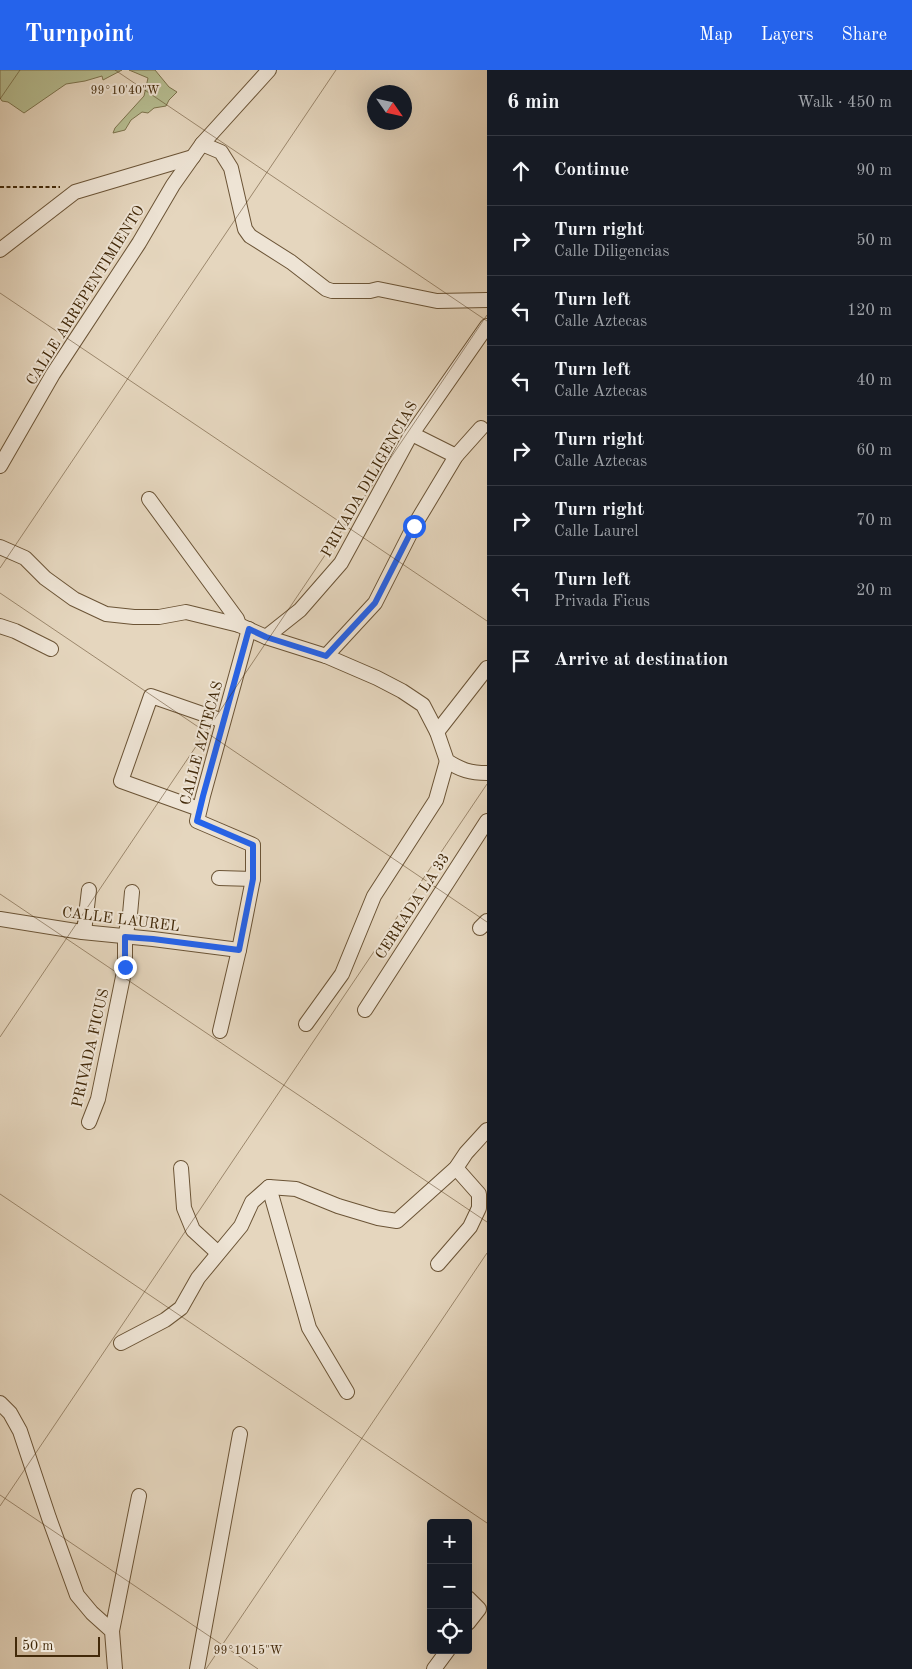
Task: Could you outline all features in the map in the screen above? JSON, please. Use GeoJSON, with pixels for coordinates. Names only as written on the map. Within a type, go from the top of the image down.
{"type":"FeatureCollection","features":[{"type":"Feature","properties":{"kind":"street","name":"CALLE ARREPENTIMIENTO"},"geometry":{"type":"LineString","coordinates":[[0,466],[58,366],[138,243],[173,185],[202,144],[269,70]]}},
{"type":"Feature","properties":{"kind":"street"},"geometry":{"type":"LineString","coordinates":[[202,144],[221,152],[231,168],[245,229],[250,236],[291,262],[326,289],[332,291],[370,291],[378,289],[437,301],[487,300]]}},
{"type":"Feature","properties":{"kind":"street"},"geometry":{"type":"LineString","coordinates":[[0,250],[75,192],[194,157]]}},
{"type":"Feature","properties":{"kind":"street","name":"PRIVADA DILIGENCIAS"},"geometry":{"type":"LineString","coordinates":[[266,637],[300,610],[340,563],[412,434],[487,326]]}},
{"type":"Feature","properties":{"kind":"street"},"geometry":{"type":"LineString","coordinates":[[326,656],[375,603],[414,526],[456,456],[481,428]]}},
{"type":"Feature","properties":{"kind":"street"},"geometry":{"type":"LineString","coordinates":[[412,434],[456,456]]}},
{"type":"Feature","properties":{"kind":"street"},"geometry":{"type":"LineString","coordinates":[[149,499],[244,627]]}},
{"type":"Feature","properties":{"kind":"street"},"geometry":{"type":"LineString","coordinates":[[0,547],[25,558],[45,578],[74,600],[106,614],[159,617],[186,612],[244,627],[266,637],[326,656],[377,678],[402,691],[423,706],[437,732],[447,761],[436,800],[374,896],[342,974],[306,1024]]}},
{"type":"Feature","properties":{"kind":"street"},"geometry":{"type":"LineString","coordinates":[[0,626],[15,631],[51,650]]}},
{"type":"Feature","properties":{"kind":"street","name":"CALLE AZTECAS"},"geometry":{"type":"LineString","coordinates":[[220,1031],[253,879],[253,845],[197,821],[223,721],[244,627]]}},
{"type":"Feature","properties":{"kind":"street"},"geometry":{"type":"LineString","coordinates":[[437,732],[487,668]]}},
{"type":"Feature","properties":{"kind":"street"},"geometry":{"type":"LineString","coordinates":[[199,810],[121,781],[151,696],[223,721]]}},
{"type":"Feature","properties":{"kind":"street"},"geometry":{"type":"LineString","coordinates":[[447,761],[462,770],[487,773]]}},
{"type":"Feature","properties":{"kind":"street","name":"CERRADA LA 33"},"geometry":{"type":"LineString","coordinates":[[365,1010],[487,821]]}},
{"type":"Feature","properties":{"kind":"street"},"geometry":{"type":"LineString","coordinates":[[218,878],[253,879]]}},
{"type":"Feature","properties":{"kind":"street"},"geometry":{"type":"LineString","coordinates":[[84,932],[89,890]]}},
{"type":"Feature","properties":{"kind":"street","name":"PRIVADA FICUS"},"geometry":{"type":"LineString","coordinates":[[89,1122],[98,1099],[125,967],[125,937],[132,892]]}},
{"type":"Feature","properties":{"kind":"street","name":"CALLE LAUREL"},"geometry":{"type":"LineString","coordinates":[[0,919],[84,932],[239,950]]}},
{"type":"Feature","properties":{"kind":"street"},"geometry":{"type":"LineString","coordinates":[[121,1343],[165,1320],[181,1308],[198,1278],[241,1226],[252,1202],[269,1187],[296,1189],[338,1206],[397,1222],[456,1168],[466,1152],[487,1130]]}},
{"type":"Feature","properties":{"kind":"street"},"geometry":{"type":"LineString","coordinates":[[181,1168],[184,1208],[193,1230],[218,1253]]}},
{"type":"Feature","properties":{"kind":"street"},"geometry":{"type":"LineString","coordinates":[[438,1264],[470,1227],[479,1208],[479,1194],[456,1168]]}},
{"type":"Feature","properties":{"kind":"street"},"geometry":{"type":"LineString","coordinates":[[269,1187],[309,1328],[347,1392]]}},
{"type":"Feature","properties":{"kind":"street"},"geometry":{"type":"LineString","coordinates":[[0,1403],[10,1413],[20,1431],[77,1594],[92,1613],[112,1631]]}},
{"type":"Feature","properties":{"kind":"street"},"geometry":{"type":"LineString","coordinates":[[197,1669],[240,1434]]}},
{"type":"Feature","properties":{"kind":"street"},"geometry":{"type":"LineString","coordinates":[[115,1669],[112,1631],[139,1496]]}},
{"type":"Feature","properties":{"kind":"street"},"geometry":{"type":"LineString","coordinates":[[472,1601],[483,1611],[472,1620]]}},
{"type":"Feature","properties":{"kind":"street"},"geometry":{"type":"LineString","coordinates":[[434,1669],[445,1654]]}},
{"type":"Feature","properties":{"kind":"path"},"geometry":{"type":"LineString","coordinates":[[0,187],[68,187]]}},
{"type":"Feature","properties":{"kind":"green space"},"geometry":{"type":"Polygon","coordinates":[[[0,70],[122,70],[103,80],[102,76],[66,84],[24,113],[0,98],[0,70]]]}},
{"type":"Feature","properties":{"kind":"green space"},"geometry":{"type":"Polygon","coordinates":[[[129,70],[155,70],[169,87],[177,92],[166,106],[154,108],[148,113],[142,112],[131,120],[125,130],[113,133],[115,128],[144,96],[148,78],[129,70]]]}},
{"type":"Feature","properties":{"kind":"route"},"geometry":{"type":"LineString","coordinates":[[125,967],[125,937],[239,950],[253,879],[253,845],[197,821],[249,629],[266,637],[326,656],[375,603],[414,526]]}}]}
